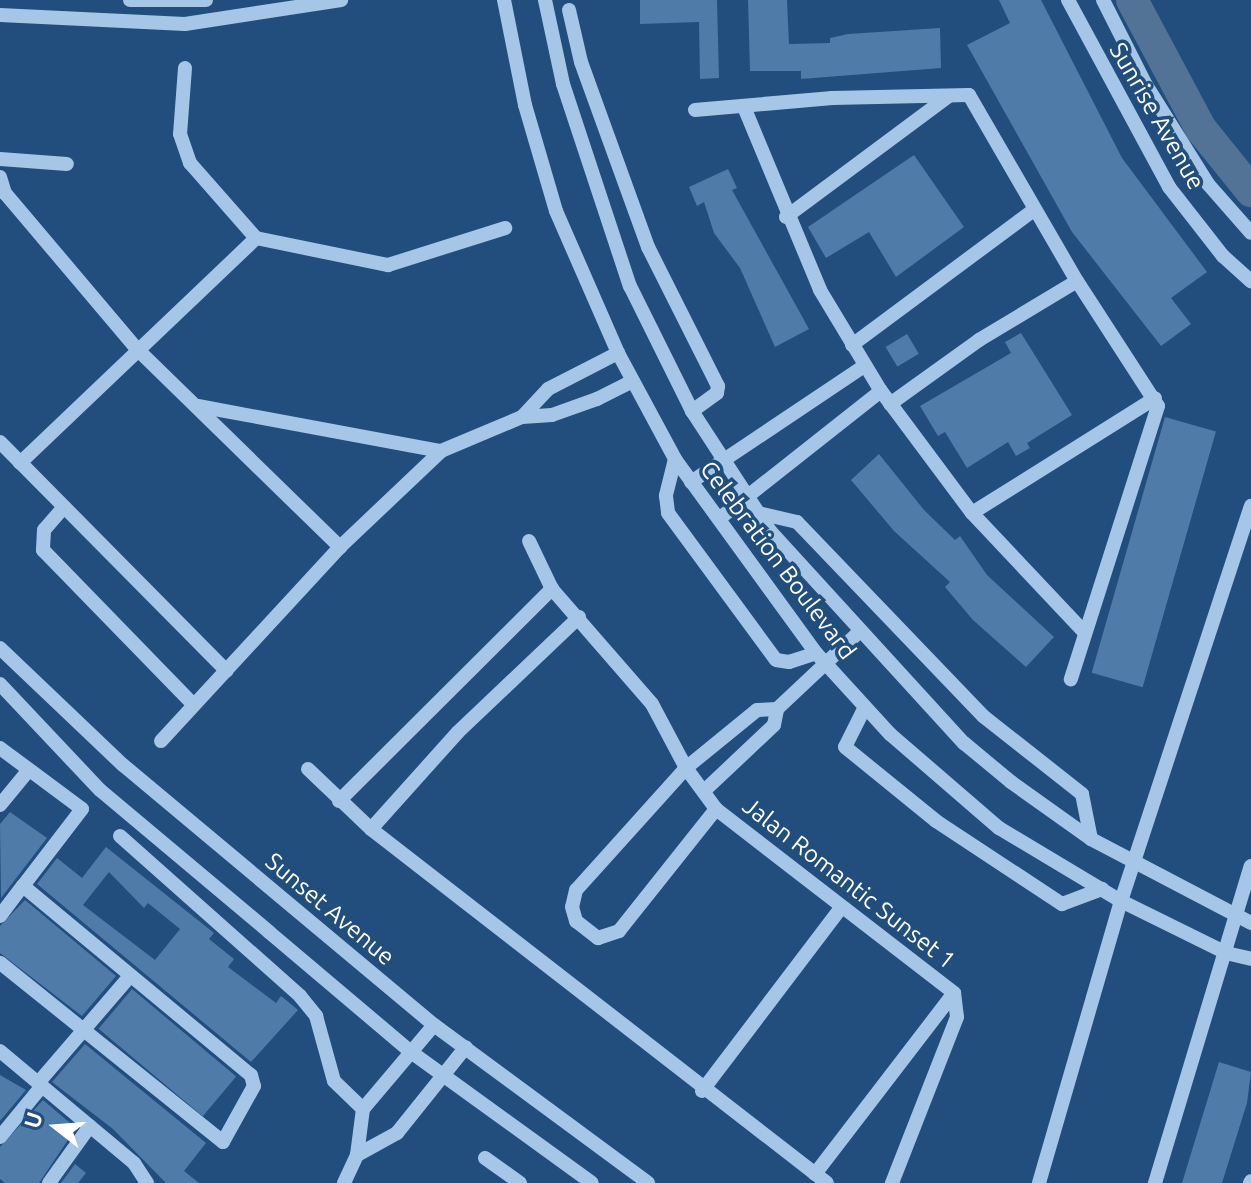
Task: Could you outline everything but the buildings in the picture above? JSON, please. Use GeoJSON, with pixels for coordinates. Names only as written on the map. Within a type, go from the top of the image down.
{"type":"FeatureCollection","features":[{"type":"Feature","properties":{"kind":"street"},"geometry":{"type":"LineString","coordinates":[[130,0],[206,0]]}},
{"type":"Feature","properties":{"kind":"street"},"geometry":{"type":"LineString","coordinates":[[0,15],[185,24],[341,0]]}},
{"type":"Feature","properties":{"kind":"street","name":"Celebration Boulevard"},"geometry":{"type":"LineString","coordinates":[[504,0],[525,105],[556,211],[618,353],[675,459],[821,658],[864,709],[999,828],[1121,901],[1226,953],[1251,959]]}},
{"type":"Feature","properties":{"kind":"street","name":"Celebration Boulevard"},"geometry":{"type":"LineString","coordinates":[[545,0],[563,84],[630,286],[692,411],[758,513],[858,633],[964,743],[1091,839],[1235,919],[1251,923]]}},
{"type":"Feature","properties":{"kind":"street","name":"Sunrise Avenue"},"geometry":{"type":"LineString","coordinates":[[1068,0],[1169,187],[1223,256],[1251,281]]}},
{"type":"Feature","properties":{"kind":"street","name":"Sunrise Avenue"},"geometry":{"type":"LineString","coordinates":[[1103,0],[1146,85],[1208,184],[1251,233]]}},
{"type":"Feature","properties":{"kind":"street"},"geometry":{"type":"LineString","coordinates":[[569,10],[581,62],[648,247],[718,386],[717,393],[692,411]]}},
{"type":"Feature","properties":{"kind":"street"},"geometry":{"type":"LineString","coordinates":[[185,68],[180,134],[190,163],[256,238],[388,265],[505,228]]}},
{"type":"Feature","properties":{"kind":"street"},"geometry":{"type":"LineString","coordinates":[[695,110],[832,98],[969,95],[1077,281],[1155,398],[1158,413],[1071,679]]}},
{"type":"Feature","properties":{"kind":"street"},"geometry":{"type":"LineString","coordinates":[[786,217],[949,96]]}},
{"type":"Feature","properties":{"kind":"street"},"geometry":{"type":"LineString","coordinates":[[744,107],[786,217],[864,366],[972,513],[1084,632]]}},
{"type":"Feature","properties":{"kind":"street"},"geometry":{"type":"LineString","coordinates":[[0,159],[67,164]]}},
{"type":"Feature","properties":{"kind":"street"},"geometry":{"type":"LineString","coordinates":[[0,177],[5,193],[137,349],[198,406],[258,472],[340,547]]}},
{"type":"Feature","properties":{"kind":"street"},"geometry":{"type":"LineString","coordinates":[[852,345],[1034,210]]}},
{"type":"Feature","properties":{"kind":"street"},"geometry":{"type":"LineString","coordinates":[[20,463],[256,238]]}},
{"type":"Feature","properties":{"kind":"street"},"geometry":{"type":"LineString","coordinates":[[890,404],[979,340],[1077,281]]}},
{"type":"Feature","properties":{"kind":"street"},"geometry":{"type":"LineString","coordinates":[[522,417],[548,389],[618,353]]}},
{"type":"Feature","properties":{"kind":"street"},"geometry":{"type":"LineString","coordinates":[[691,482],[864,366]]}},
{"type":"Feature","properties":{"kind":"street"},"geometry":{"type":"LineString","coordinates":[[161,741],[340,547],[441,451],[522,417],[552,415],[633,381]]}},
{"type":"Feature","properties":{"kind":"street"},"geometry":{"type":"LineString","coordinates":[[720,518],[881,391]]}},
{"type":"Feature","properties":{"kind":"street"},"geometry":{"type":"LineString","coordinates":[[972,513],[1155,398]]}},
{"type":"Feature","properties":{"kind":"street"},"geometry":{"type":"LineString","coordinates":[[198,406],[441,451]]}},
{"type":"Feature","properties":{"kind":"street"},"geometry":{"type":"LineString","coordinates":[[0,442],[227,671]]}},
{"type":"Feature","properties":{"kind":"street"},"geometry":{"type":"LineString","coordinates":[[675,459],[666,496],[668,513],[776,660],[789,662],[821,658]]}},
{"type":"Feature","properties":{"kind":"street"},"geometry":{"type":"LineString","coordinates":[[1039,1183],[1121,901],[1136,865],[1251,506]]}},
{"type":"Feature","properties":{"kind":"street"},"geometry":{"type":"LineString","coordinates":[[64,507],[44,530],[43,550],[193,704]]}},
{"type":"Feature","properties":{"kind":"street"},"geometry":{"type":"LineString","coordinates":[[758,513],[797,522],[983,716],[1082,794],[1091,839]]}},
{"type":"Feature","properties":{"kind":"street","name":"Jalan Romantic Sunset 1"},"geometry":{"type":"LineString","coordinates":[[529,541],[552,589],[652,704],[686,768],[716,809],[954,993]]}},
{"type":"Feature","properties":{"kind":"street"},"geometry":{"type":"LineString","coordinates":[[339,801],[552,589]]}},
{"type":"Feature","properties":{"kind":"street"},"geometry":{"type":"LineString","coordinates":[[371,829],[458,732],[579,617]]}},
{"type":"Feature","properties":{"kind":"street"},"geometry":{"type":"LineString","coordinates":[[704,791],[774,725],[777,709],[821,658],[858,633]]}},
{"type":"Feature","properties":{"kind":"street","name":"Sunset Avenue"},"geometry":{"type":"LineString","coordinates":[[0,648],[123,765],[434,1025],[648,1183]]}},
{"type":"Feature","properties":{"kind":"street"},"geometry":{"type":"LineString","coordinates":[[0,684],[100,790],[411,1052],[592,1183]]}},
{"type":"Feature","properties":{"kind":"street"},"geometry":{"type":"LineString","coordinates":[[716,809],[619,931],[598,938],[576,921],[572,907],[576,890],[686,768],[757,710],[777,709]]}},
{"type":"Feature","properties":{"kind":"street"},"geometry":{"type":"LineString","coordinates":[[864,709],[845,747],[936,821],[1062,904],[1102,889]]}},
{"type":"Feature","properties":{"kind":"street"},"geometry":{"type":"LineString","coordinates":[[729,730],[748,751]]}},
{"type":"Feature","properties":{"kind":"street"},"geometry":{"type":"LineString","coordinates":[[0,748],[82,809],[0,916]]}},
{"type":"Feature","properties":{"kind":"street"},"geometry":{"type":"LineString","coordinates":[[308,769],[371,829],[702,1091],[821,1178],[954,993]]}},
{"type":"Feature","properties":{"kind":"street"},"geometry":{"type":"LineString","coordinates":[[0,805],[28,771]]}},
{"type":"Feature","properties":{"kind":"street"},"geometry":{"type":"LineString","coordinates":[[120,836],[300,996],[316,1016],[334,1081],[363,1109]]}},
{"type":"Feature","properties":{"kind":"street"},"geometry":{"type":"LineString","coordinates":[[1155,1183],[1251,866]]}},
{"type":"Feature","properties":{"kind":"street"},"geometry":{"type":"LineString","coordinates":[[0,963],[223,1142],[254,1086],[253,1079],[23,886]]}},
{"type":"Feature","properties":{"kind":"street"},"geometry":{"type":"LineString","coordinates":[[702,1091],[841,908]]}},
{"type":"Feature","properties":{"kind":"street"},"geometry":{"type":"LineString","coordinates":[[0,1137],[130,976]]}},
{"type":"Feature","properties":{"kind":"street"},"geometry":{"type":"LineString","coordinates":[[892,1183],[957,1017],[954,993]]}},
{"type":"Feature","properties":{"kind":"street"},"geometry":{"type":"LineString","coordinates":[[344,1183],[357,1155],[363,1109],[434,1025]]}},
{"type":"Feature","properties":{"kind":"street"},"geometry":{"type":"LineString","coordinates":[[357,1155],[397,1133],[466,1047]]}},
{"type":"Feature","properties":{"kind":"street"},"geometry":{"type":"LineString","coordinates":[[0,1051],[90,1126],[146,1180]]}},
{"type":"Feature","properties":{"kind":"street"},"geometry":{"type":"LineString","coordinates":[[49,1183],[90,1126]]}},
{"type":"Feature","properties":{"kind":"street"},"geometry":{"type":"LineString","coordinates":[[485,1158],[520,1183]]}},
{"type":"Feature","properties":{"kind":"waterway"},"geometry":{"type":"LineString","coordinates":[[1132,0],[1201,129],[1251,191]]}}]}
